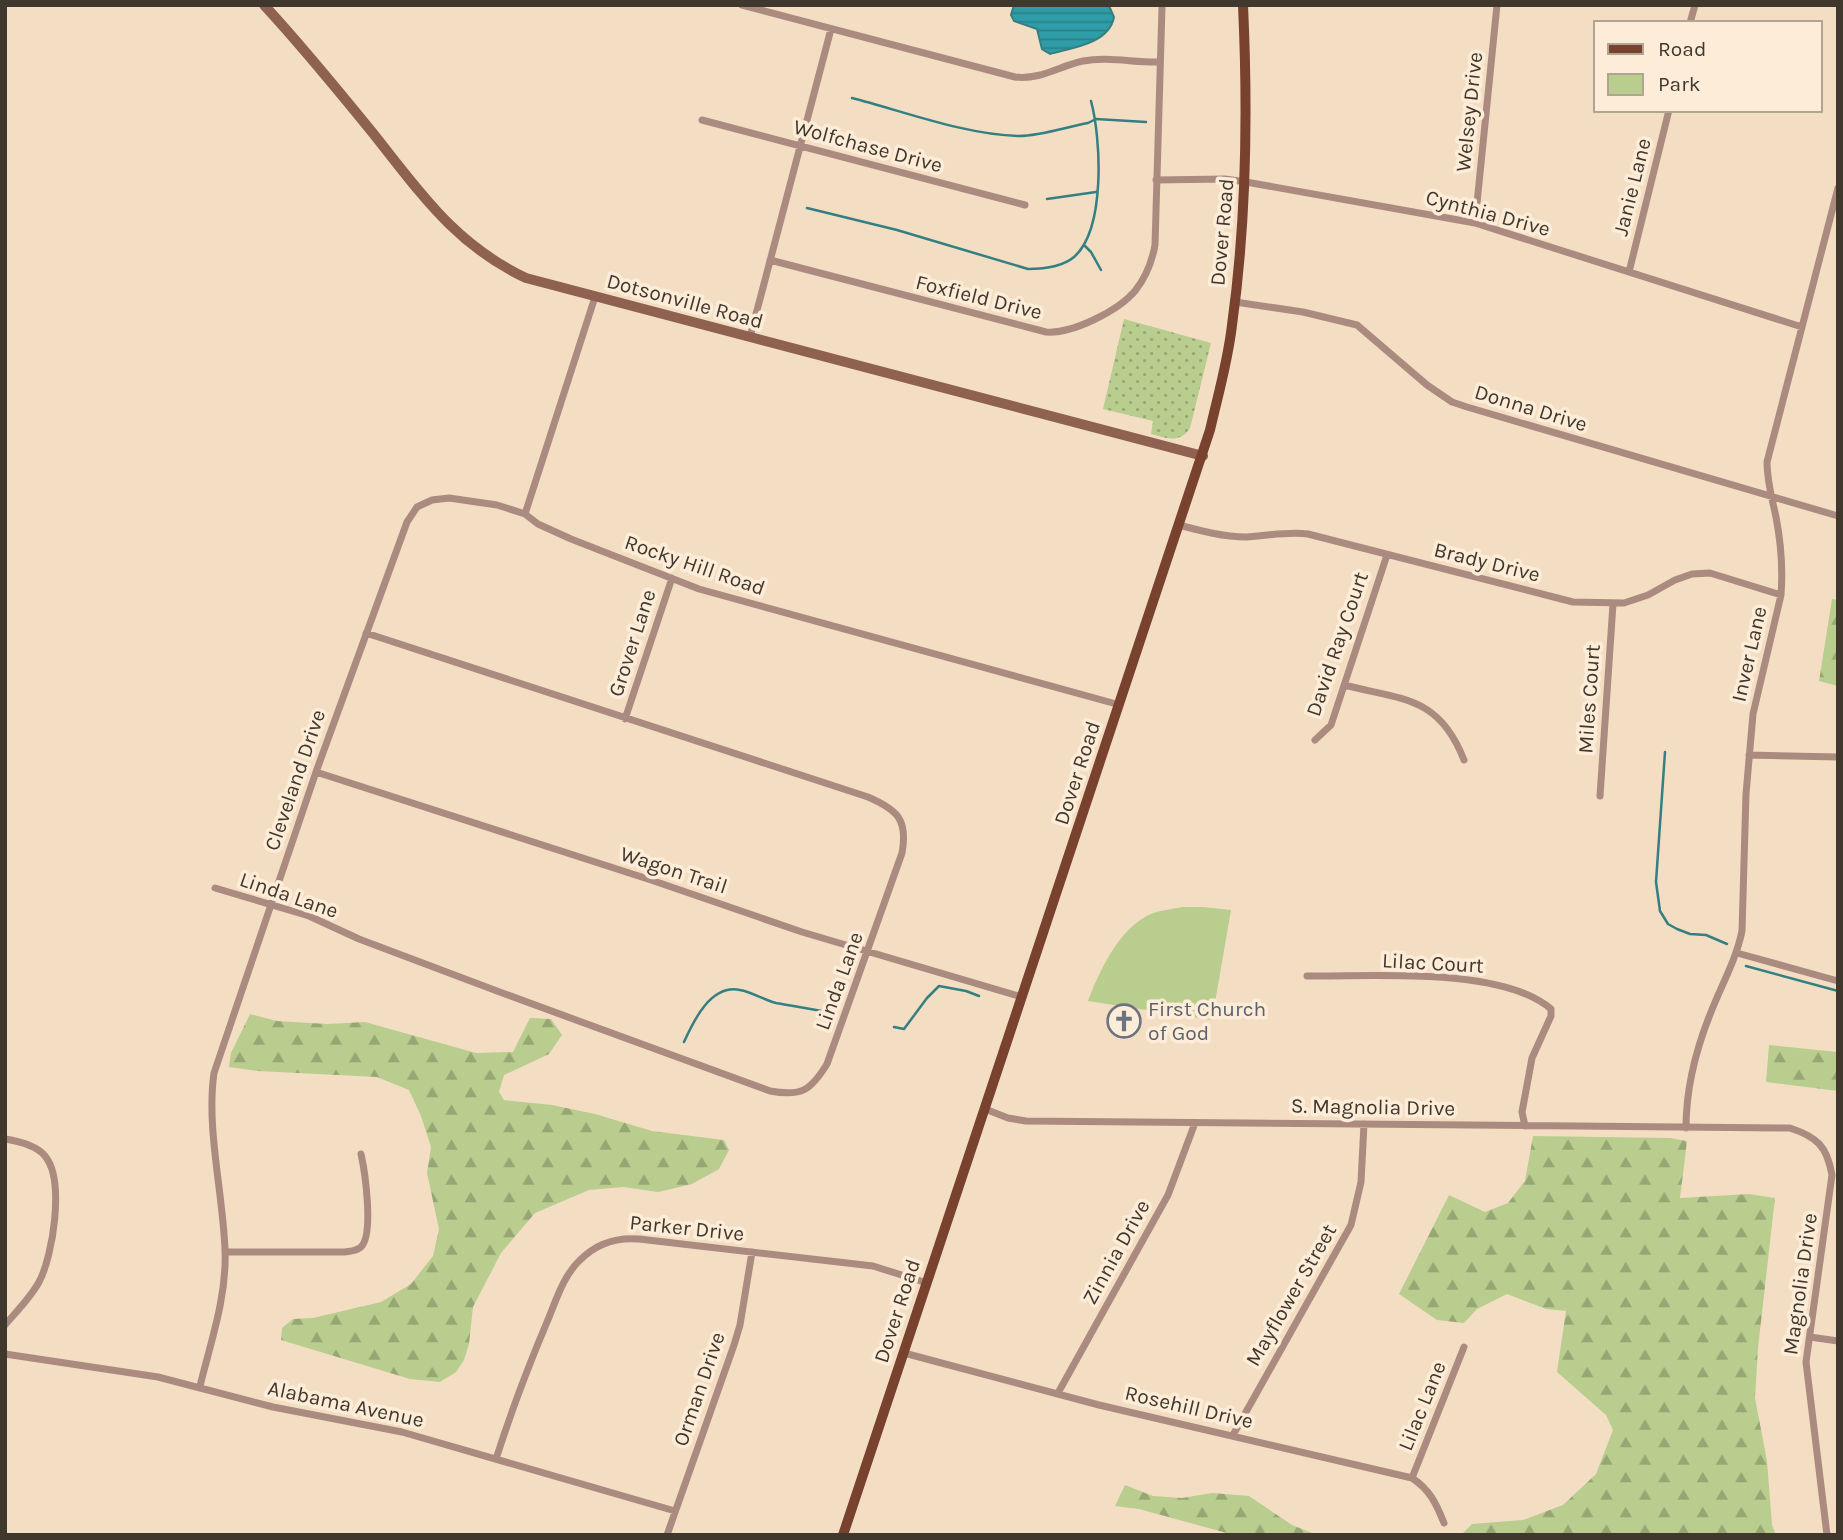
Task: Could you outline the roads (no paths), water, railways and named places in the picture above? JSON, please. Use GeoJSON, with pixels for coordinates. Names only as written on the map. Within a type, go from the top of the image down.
{"type":"FeatureCollection","features":[{"type":"Feature","properties":{"kind":"main road","name":"Dotsonville Road"},"geometry":{"type":"LineString","coordinates":[[264,5],[435,212],[478,251],[504,268],[526,278],[595,297],[1203,456]]}},
{"type":"Feature","properties":{"kind":"main road","name":"Dover Road"},"geometry":{"type":"LineString","coordinates":[[843,1535],[1203,456],[1222,381],[1235,302],[1246,181],[1243,5]]}},
{"type":"Feature","properties":{"kind":"street"},"geometry":{"type":"LineString","coordinates":[[742,5],[1003,75],[1023,78],[1042,76],[1084,61],[1107,59],[1160,62]]}},
{"type":"Feature","properties":{"kind":"street","name":"Welsey Drive"},"geometry":{"type":"LineString","coordinates":[[1475,223],[1497,5]]}},
{"type":"Feature","properties":{"kind":"street","name":"Foxfield Drive"},"geometry":{"type":"LineString","coordinates":[[771,261],[1055,333],[1084,324],[1124,301],[1133,294],[1147,272],[1155,245],[1162,7]]}},
{"type":"Feature","properties":{"kind":"street"},"geometry":{"type":"LineString","coordinates":[[750,337],[831,29]]}},
{"type":"Feature","properties":{"kind":"street","name":"Janie Lane"},"geometry":{"type":"LineString","coordinates":[[1629,272],[1669,112]]}},
{"type":"Feature","properties":{"kind":"street","name":"Wolfchase Drive"},"geometry":{"type":"LineString","coordinates":[[702,120],[1025,205]]}},
{"type":"Feature","properties":{"kind":"street","name":"Cynthia Drive"},"geometry":{"type":"LineString","coordinates":[[1156,180],[1246,181],[1475,223],[1802,327]]}},
{"type":"Feature","properties":{"kind":"street","name":"Inver Lane"},"geometry":{"type":"LineString","coordinates":[[1686,1128],[1690,1079],[1702,1038],[1737,953],[1744,915],[1749,755],[1757,691],[1781,595],[1782,559],[1767,479],[1768,462],[1838,188]]}},
{"type":"Feature","properties":{"kind":"street"},"geometry":{"type":"LineString","coordinates":[[525,514],[595,297]]}},
{"type":"Feature","properties":{"kind":"street","name":"Donna Drive"},"geometry":{"type":"LineString","coordinates":[[1235,302],[1349,322],[1367,333],[1420,380],[1452,401],[1838,516]]}},
{"type":"Feature","properties":{"kind":"street","name":"Cleveland Drive"},"geometry":{"type":"LineString","coordinates":[[200,1386],[222,1299],[226,1252],[212,1087],[219,1054],[316,772],[407,522],[417,507],[432,500],[449,498],[497,505],[525,514]]}},
{"type":"Feature","properties":{"kind":"street","name":"Rocky Hill Road"},"geometry":{"type":"LineString","coordinates":[[525,514],[538,524],[571,539],[699,589],[1120,705]]}},
{"type":"Feature","properties":{"kind":"street","name":"Brady Drive"},"geometry":{"type":"LineString","coordinates":[[1180,525],[1237,536],[1296,533],[1573,603],[1613,604],[1648,595],[1692,574],[1710,573],[1781,595]]}},
{"type":"Feature","properties":{"kind":"street","name":"David Ray Court"},"geometry":{"type":"LineString","coordinates":[[1315,740],[1331,725],[1387,555]]}},
{"type":"Feature","properties":{"kind":"street","name":"Grover Lane"},"geometry":{"type":"LineString","coordinates":[[625,719],[672,578]]}},
{"type":"Feature","properties":{"kind":"street","name":"Miles Court"},"geometry":{"type":"LineString","coordinates":[[1600,796],[1613,604]]}},
{"type":"Feature","properties":{"kind":"street","name":"Linda Lane"},"geometry":{"type":"LineString","coordinates":[[215,888],[309,916],[359,939],[765,1089],[788,1094],[802,1092],[808,1089],[827,1064],[902,853],[905,834],[893,810],[868,797],[366,633]]}},
{"type":"Feature","properties":{"kind":"street"},"geometry":{"type":"LineString","coordinates":[[1344,685],[1413,703],[1431,711],[1448,729],[1464,760]]}},
{"type":"Feature","properties":{"kind":"street"},"geometry":{"type":"LineString","coordinates":[[1749,755],[1838,757]]}},
{"type":"Feature","properties":{"kind":"street","name":"Wagon Trail"},"geometry":{"type":"LineString","coordinates":[[316,772],[646,878],[802,932],[1022,997]]}},
{"type":"Feature","properties":{"kind":"street"},"geometry":{"type":"LineString","coordinates":[[1737,953],[1838,981]]}},
{"type":"Feature","properties":{"kind":"street","name":"Lilac Court"},"geometry":{"type":"LineString","coordinates":[[1307,976],[1445,977],[1475,980],[1541,1000],[1551,1009],[1549,1024],[1532,1058],[1528,1074],[1522,1112],[1525,1126]]}},
{"type":"Feature","properties":{"kind":"street","name":"S. Magnolia Drive"},"geometry":{"type":"LineString","coordinates":[[985,1109],[1008,1118],[1026,1121],[1763,1128]]}},
{"type":"Feature","properties":{"kind":"street","name":"Zinnia Drive"},"geometry":{"type":"LineString","coordinates":[[1058,1393],[1168,1195],[1195,1123]]}},
{"type":"Feature","properties":{"kind":"street","name":"Mayflower Street"},"geometry":{"type":"LineString","coordinates":[[1233,1435],[1351,1224],[1361,1182],[1364,1124]]}},
{"type":"Feature","properties":{"kind":"street","name":"Magnolia Drive"},"geometry":{"type":"LineString","coordinates":[[1763,1128],[1790,1128],[1812,1136],[1829,1161],[1831,1185],[1806,1375],[1827,1535]]}},
{"type":"Feature","properties":{"kind":"street"},"geometry":{"type":"LineString","coordinates":[[5,1139],[28,1145],[43,1154],[49,1162],[55,1187],[50,1255],[38,1285],[5,1325]]}},
{"type":"Feature","properties":{"kind":"street"},"geometry":{"type":"LineString","coordinates":[[226,1252],[345,1252],[361,1247],[366,1240],[368,1225],[365,1170],[360,1154]]}},
{"type":"Feature","properties":{"kind":"street","name":"Parker Drive"},"geometry":{"type":"LineString","coordinates":[[496,1459],[519,1391],[564,1282],[578,1261],[595,1247],[621,1237],[873,1266],[927,1283]]}},
{"type":"Feature","properties":{"kind":"street","name":"Orman Drive"},"geometry":{"type":"LineString","coordinates":[[667,1535],[734,1345],[752,1252]]}},
{"type":"Feature","properties":{"kind":"street"},"geometry":{"type":"LineString","coordinates":[[1810,1337],[1838,1341]]}},
{"type":"Feature","properties":{"kind":"street","name":"Lilac Lane"},"geometry":{"type":"LineString","coordinates":[[1412,1478],[1464,1347]]}},
{"type":"Feature","properties":{"kind":"street","name":"Rosehill Drive"},"geometry":{"type":"LineString","coordinates":[[904,1353],[1412,1478]]}},
{"type":"Feature","properties":{"kind":"street","name":"Alabama Avenue"},"geometry":{"type":"LineString","coordinates":[[5,1354],[128,1371],[200,1386],[273,1407],[402,1432],[674,1511]]}},
{"type":"Feature","properties":{"kind":"street"},"geometry":{"type":"LineString","coordinates":[[1412,1478],[1426,1487],[1444,1523]]}},
{"type":"Feature","properties":{"kind":"water"},"geometry":{"type":"Polygon","coordinates":[[[1014,5],[1106,5],[1114,17],[1111,26],[1097,39],[1050,54],[1042,49],[1037,29],[1014,21],[1011,15],[1014,5]]]}},
{"type":"Feature","properties":{"kind":"waterway"},"geometry":{"type":"LineString","coordinates":[[852,98],[956,127],[999,135],[1036,135],[1096,119],[1146,122]]}},
{"type":"Feature","properties":{"kind":"waterway"},"geometry":{"type":"LineString","coordinates":[[807,208],[897,230],[1028,269],[1064,263],[1074,257],[1084,244],[1092,226],[1096,205],[1097,137],[1091,101]]}},
{"type":"Feature","properties":{"kind":"waterway"},"geometry":{"type":"LineString","coordinates":[[1047,199],[1096,192]]}},
{"type":"Feature","properties":{"kind":"waterway"},"geometry":{"type":"LineString","coordinates":[[1084,245],[1101,270]]}},
{"type":"Feature","properties":{"kind":"waterway"},"geometry":{"type":"LineString","coordinates":[[1665,752],[1656,882],[1660,911],[1668,924],[1677,929],[1690,934],[1706,935],[1727,944]]}},
{"type":"Feature","properties":{"kind":"waterway"},"geometry":{"type":"LineString","coordinates":[[1746,966],[1838,991]]}},
{"type":"Feature","properties":{"kind":"waterway"},"geometry":{"type":"LineString","coordinates":[[894,1027],[904,1029],[939,986],[979,996]]}},
{"type":"Feature","properties":{"kind":"waterway"},"geometry":{"type":"LineString","coordinates":[[684,1042],[698,1014],[712,998],[720,992],[730,990],[744,991],[776,1003],[835,1014]]}},
{"type":"Feature","properties":{"kind":"place","name":"First Church of God"},"geometry":{"type":"Point","coordinates":[1124,1021]}}]}
